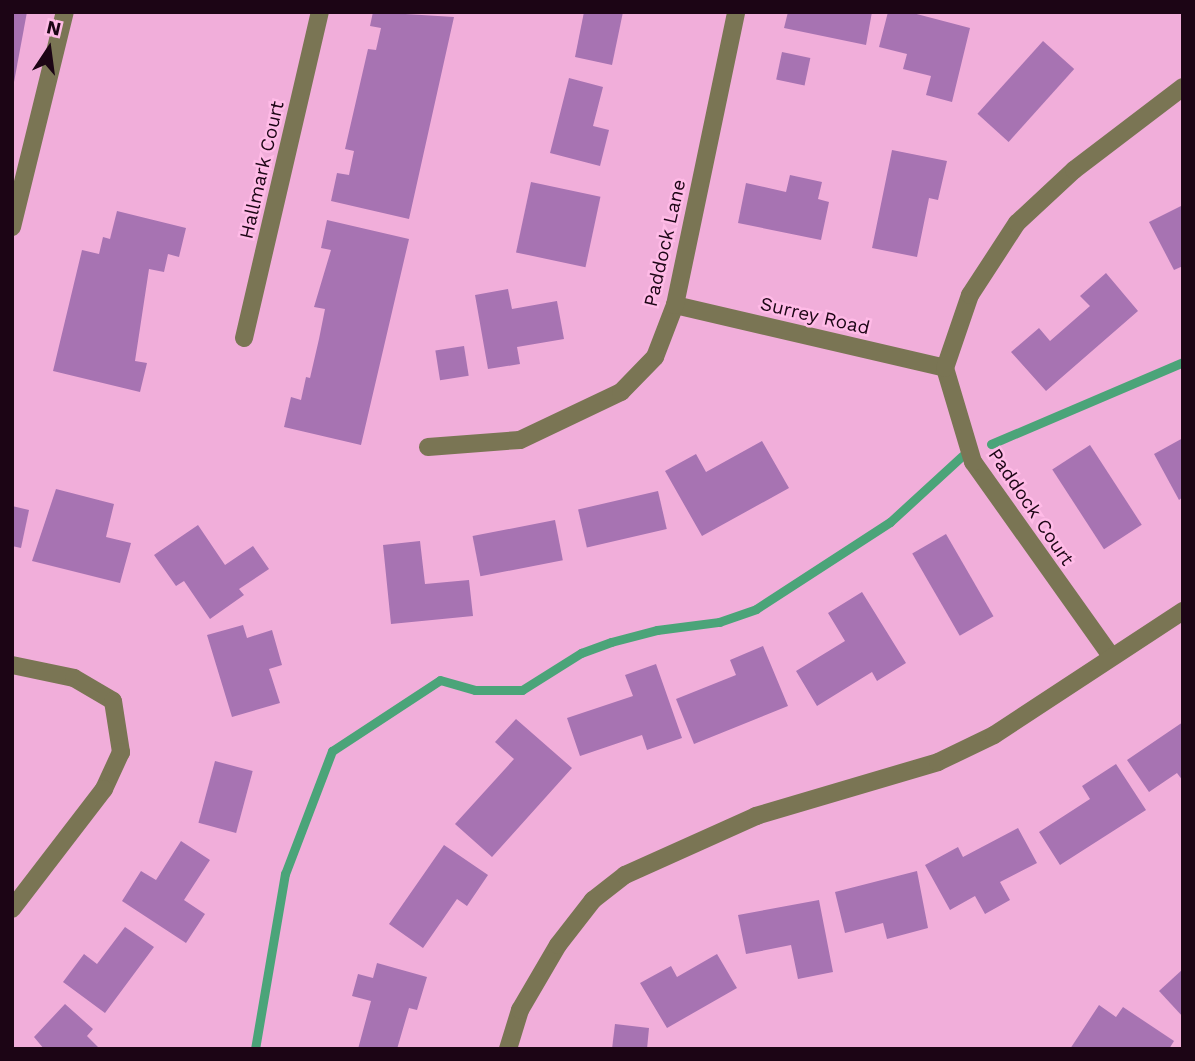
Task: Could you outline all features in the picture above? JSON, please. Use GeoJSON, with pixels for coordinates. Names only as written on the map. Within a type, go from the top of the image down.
{"type":"FeatureCollection","features":[{"type":"Feature","properties":{"kind":"street"},"geometry":{"type":"LineString","coordinates":[[12,227],[65,12]]}},
{"type":"Feature","properties":{"kind":"street","name":"Hallmark Court"},"geometry":{"type":"LineString","coordinates":[[244,338],[320,12]]}},
{"type":"Feature","properties":{"kind":"street","name":"Paddock Lane"},"geometry":{"type":"LineString","coordinates":[[428,447],[520,440],[621,392],[655,356],[675,305],[736,12]]}},
{"type":"Feature","properties":{"kind":"street"},"geometry":{"type":"LineString","coordinates":[[945,368],[970,295],[1017,223],[1074,170],[1183,87]]}},
{"type":"Feature","properties":{"kind":"street","name":"Surrey Road"},"geometry":{"type":"LineString","coordinates":[[675,305],[945,368]]}},
{"type":"Feature","properties":{"kind":"street","name":"Paddock Court"},"geometry":{"type":"LineString","coordinates":[[945,368],[974,462],[1111,656]]}},
{"type":"Feature","properties":{"kind":"street"},"geometry":{"type":"LineString","coordinates":[[508,1049],[520,1010],[558,945],[593,900],[625,875],[756,816],[938,762],[994,735],[1183,611]]}},
{"type":"Feature","properties":{"kind":"street"},"geometry":{"type":"LineString","coordinates":[[12,665],[74,678],[113,701],[121,751],[104,789],[12,909]]}},
{"type":"Feature","properties":{"kind":"building"},"geometry":{"type":"Polygon","coordinates":[[[12,12],[27,12],[14,82],[12,82],[12,12]]]}},
{"type":"Feature","properties":{"kind":"building"},"geometry":{"type":"Polygon","coordinates":[[[373,12],[454,17],[409,219],[331,201],[337,173],[349,175],[354,151],[345,149],[368,49],[376,50],[381,28],[370,26],[373,12]]]}},
{"type":"Feature","properties":{"kind":"building"},"geometry":{"type":"Polygon","coordinates":[[[584,12],[623,12],[612,65],[575,57],[584,12]]]}},
{"type":"Feature","properties":{"kind":"building"},"geometry":{"type":"Polygon","coordinates":[[[788,12],[872,12],[866,45],[784,28],[788,12]]]}},
{"type":"Feature","properties":{"kind":"building"},"geometry":{"type":"Polygon","coordinates":[[[888,12],[909,12],[970,28],[952,102],[926,95],[931,76],[903,69],[907,54],[879,47],[888,12]]]}},
{"type":"Feature","properties":{"kind":"building"},"geometry":{"type":"Polygon","coordinates":[[[1043,41],[1074,69],[1009,142],[977,114],[1043,41]]]}},
{"type":"Feature","properties":{"kind":"building"},"geometry":{"type":"Polygon","coordinates":[[[782,52],[810,58],[805,85],[776,79],[782,52]]]}},
{"type":"Feature","properties":{"kind":"building"},"geometry":{"type":"Polygon","coordinates":[[[569,78],[603,87],[593,126],[609,130],[600,166],[550,153],[569,78]]]}},
{"type":"Feature","properties":{"kind":"building"},"geometry":{"type":"Polygon","coordinates":[[[892,150],[947,161],[938,200],[929,198],[917,257],[872,248],[892,150]]]}},
{"type":"Feature","properties":{"kind":"building"},"geometry":{"type":"Polygon","coordinates":[[[790,175],[822,182],[818,199],[829,202],[821,240],[738,223],[746,183],[786,192],[790,175]]]}},
{"type":"Feature","properties":{"kind":"building"},"geometry":{"type":"Polygon","coordinates":[[[531,182],[600,197],[585,267],[516,252],[531,182]]]}},
{"type":"Feature","properties":{"kind":"building"},"geometry":{"type":"Polygon","coordinates":[[[1181,206],[1183,266],[1174,270],[1149,222],[1181,206]]]}},
{"type":"Feature","properties":{"kind":"building"},"geometry":{"type":"Polygon","coordinates":[[[117,211],[186,228],[179,257],[168,254],[164,272],[149,269],[135,361],[147,363],[140,392],[53,371],[82,250],[99,254],[103,237],[110,239],[117,211]]]}},
{"type":"Feature","properties":{"kind":"building"},"geometry":{"type":"Polygon","coordinates":[[[327,220],[409,239],[361,445],[284,427],[291,397],[301,400],[306,377],[310,378],[319,339],[325,309],[314,307],[331,250],[321,248],[327,220]]]}},
{"type":"Feature","properties":{"kind":"building"},"geometry":{"type":"Polygon","coordinates":[[[1106,273],[1138,311],[1046,391],[1011,352],[1039,328],[1050,341],[1090,306],[1080,296],[1106,273]]]}},
{"type":"Feature","properties":{"kind":"building"},"geometry":{"type":"Polygon","coordinates":[[[508,289],[512,309],[557,301],[564,339],[517,347],[520,364],[488,369],[475,295],[508,289]]]}},
{"type":"Feature","properties":{"kind":"building"},"geometry":{"type":"Polygon","coordinates":[[[464,346],[469,376],[440,380],[435,351],[464,346]]]}},
{"type":"Feature","properties":{"kind":"building"},"geometry":{"type":"Polygon","coordinates":[[[1183,438],[1183,497],[1179,500],[1154,454],[1183,438]]]}},
{"type":"Feature","properties":{"kind":"building"},"geometry":{"type":"Polygon","coordinates":[[[762,441],[789,488],[702,536],[665,471],[696,454],[706,472],[762,441]]]}},
{"type":"Feature","properties":{"kind":"building"},"geometry":{"type":"Polygon","coordinates":[[[1090,445],[1142,525],[1104,549],[1052,470],[1090,445]]]}},
{"type":"Feature","properties":{"kind":"building"},"geometry":{"type":"Polygon","coordinates":[[[56,489],[114,504],[106,537],[131,543],[120,583],[32,561],[56,489]]]}},
{"type":"Feature","properties":{"kind":"building"},"geometry":{"type":"Polygon","coordinates":[[[658,491],[667,529],[587,547],[578,509],[658,491]]]}},
{"type":"Feature","properties":{"kind":"building"},"geometry":{"type":"Polygon","coordinates":[[[12,506],[29,510],[21,548],[12,546],[12,506]]]}},
{"type":"Feature","properties":{"kind":"building"},"geometry":{"type":"Polygon","coordinates":[[[555,520],[563,560],[480,576],[473,536],[555,520]]]}},
{"type":"Feature","properties":{"kind":"building"},"geometry":{"type":"Polygon","coordinates":[[[198,525],[225,565],[253,546],[269,569],[239,589],[244,595],[210,619],[184,581],[176,586],[154,555],[198,525]]]}},
{"type":"Feature","properties":{"kind":"building"},"geometry":{"type":"Polygon","coordinates":[[[946,534],[994,616],[960,636],[912,554],[946,534]]]}},
{"type":"Feature","properties":{"kind":"building"},"geometry":{"type":"Polygon","coordinates":[[[420,541],[425,584],[469,580],[473,616],[391,624],[383,545],[420,541]]]}},
{"type":"Feature","properties":{"kind":"building"},"geometry":{"type":"Polygon","coordinates":[[[862,592],[906,663],[877,681],[872,672],[817,706],[796,671],[845,641],[828,613],[862,592]]]}},
{"type":"Feature","properties":{"kind":"building"},"geometry":{"type":"Polygon","coordinates":[[[243,625],[247,638],[272,630],[282,665],[269,669],[280,703],[232,717],[207,635],[243,625]]]}},
{"type":"Feature","properties":{"kind":"building"},"geometry":{"type":"Polygon","coordinates":[[[763,646],[788,706],[694,744],[676,699],[736,675],[730,660],[763,646]]]}},
{"type":"Feature","properties":{"kind":"building"},"geometry":{"type":"Polygon","coordinates":[[[656,664],[682,738],[647,750],[642,735],[580,756],[567,718],[633,696],[625,675],[656,664]]]}},
{"type":"Feature","properties":{"kind":"building"},"geometry":{"type":"Polygon","coordinates":[[[516,719],[572,768],[492,857],[455,824],[514,759],[495,742],[516,719]]]}},
{"type":"Feature","properties":{"kind":"building"},"geometry":{"type":"Polygon","coordinates":[[[1183,722],[1183,781],[1177,773],[1149,792],[1127,760],[1183,722]]]}},
{"type":"Feature","properties":{"kind":"building"},"geometry":{"type":"Polygon","coordinates":[[[215,761],[253,771],[236,833],[198,823],[215,761]]]}},
{"type":"Feature","properties":{"kind":"building"},"geometry":{"type":"Polygon","coordinates":[[[1116,764],[1146,810],[1060,865],[1039,832],[1090,799],[1082,786],[1116,764]]]}},
{"type":"Feature","properties":{"kind":"building"},"geometry":{"type":"Polygon","coordinates":[[[1018,828],[1037,863],[1000,882],[1010,900],[985,914],[975,896],[950,910],[925,865],[958,847],[963,857],[1018,828]]]}},
{"type":"Feature","properties":{"kind":"building"},"geometry":{"type":"Polygon","coordinates":[[[181,841],[210,860],[184,900],[205,914],[186,943],[122,901],[141,871],[156,880],[181,841]]]}},
{"type":"Feature","properties":{"kind":"building"},"geometry":{"type":"Polygon","coordinates":[[[444,845],[488,875],[467,906],[457,899],[423,948],[389,924],[444,845]]]}},
{"type":"Feature","properties":{"kind":"building"},"geometry":{"type":"Polygon","coordinates":[[[917,871],[928,928],[887,939],[883,923],[845,933],[835,892],[917,871]]]}},
{"type":"Feature","properties":{"kind":"building"},"geometry":{"type":"Polygon","coordinates":[[[819,900],[833,972],[798,979],[791,945],[746,954],[738,915],[819,900]]]}},
{"type":"Feature","properties":{"kind":"building"},"geometry":{"type":"Polygon","coordinates":[[[125,927],[154,947],[105,1013],[63,982],[84,954],[97,964],[125,927]]]}},
{"type":"Feature","properties":{"kind":"building"},"geometry":{"type":"Polygon","coordinates":[[[717,954],[737,988],[667,1028],[640,983],[671,966],[677,977],[717,954]]]}},
{"type":"Feature","properties":{"kind":"building"},"geometry":{"type":"Polygon","coordinates":[[[377,963],[427,977],[417,1010],[409,1008],[397,1049],[358,1049],[371,1001],[352,996],[358,974],[373,978],[377,963]]]}},
{"type":"Feature","properties":{"kind":"building"},"geometry":{"type":"Polygon","coordinates":[[[1183,969],[1183,1017],[1159,991],[1183,969]]]}},
{"type":"Feature","properties":{"kind":"building"},"geometry":{"type":"Polygon","coordinates":[[[65,1004],[93,1029],[87,1036],[100,1049],[44,1049],[34,1037],[65,1004]]]}},
{"type":"Feature","properties":{"kind":"building"},"geometry":{"type":"Polygon","coordinates":[[[1099,1005],[1116,1017],[1123,1007],[1174,1041],[1169,1049],[1070,1049],[1099,1005]]]}},
{"type":"Feature","properties":{"kind":"building"},"geometry":{"type":"Polygon","coordinates":[[[615,1024],[649,1028],[647,1049],[612,1049],[615,1024]]]}},
{"type":"Feature","properties":{"kind":"waterway"},"geometry":{"type":"LineString","coordinates":[[991,444],[1183,362]]}},
{"type":"Feature","properties":{"kind":"waterway"},"geometry":{"type":"LineString","coordinates":[[255,1049],[285,874],[332,751],[440,680],[475,690],[522,690],[581,653],[611,642],[657,630],[719,622],[756,609],[890,522],[962,456]]}}]}
